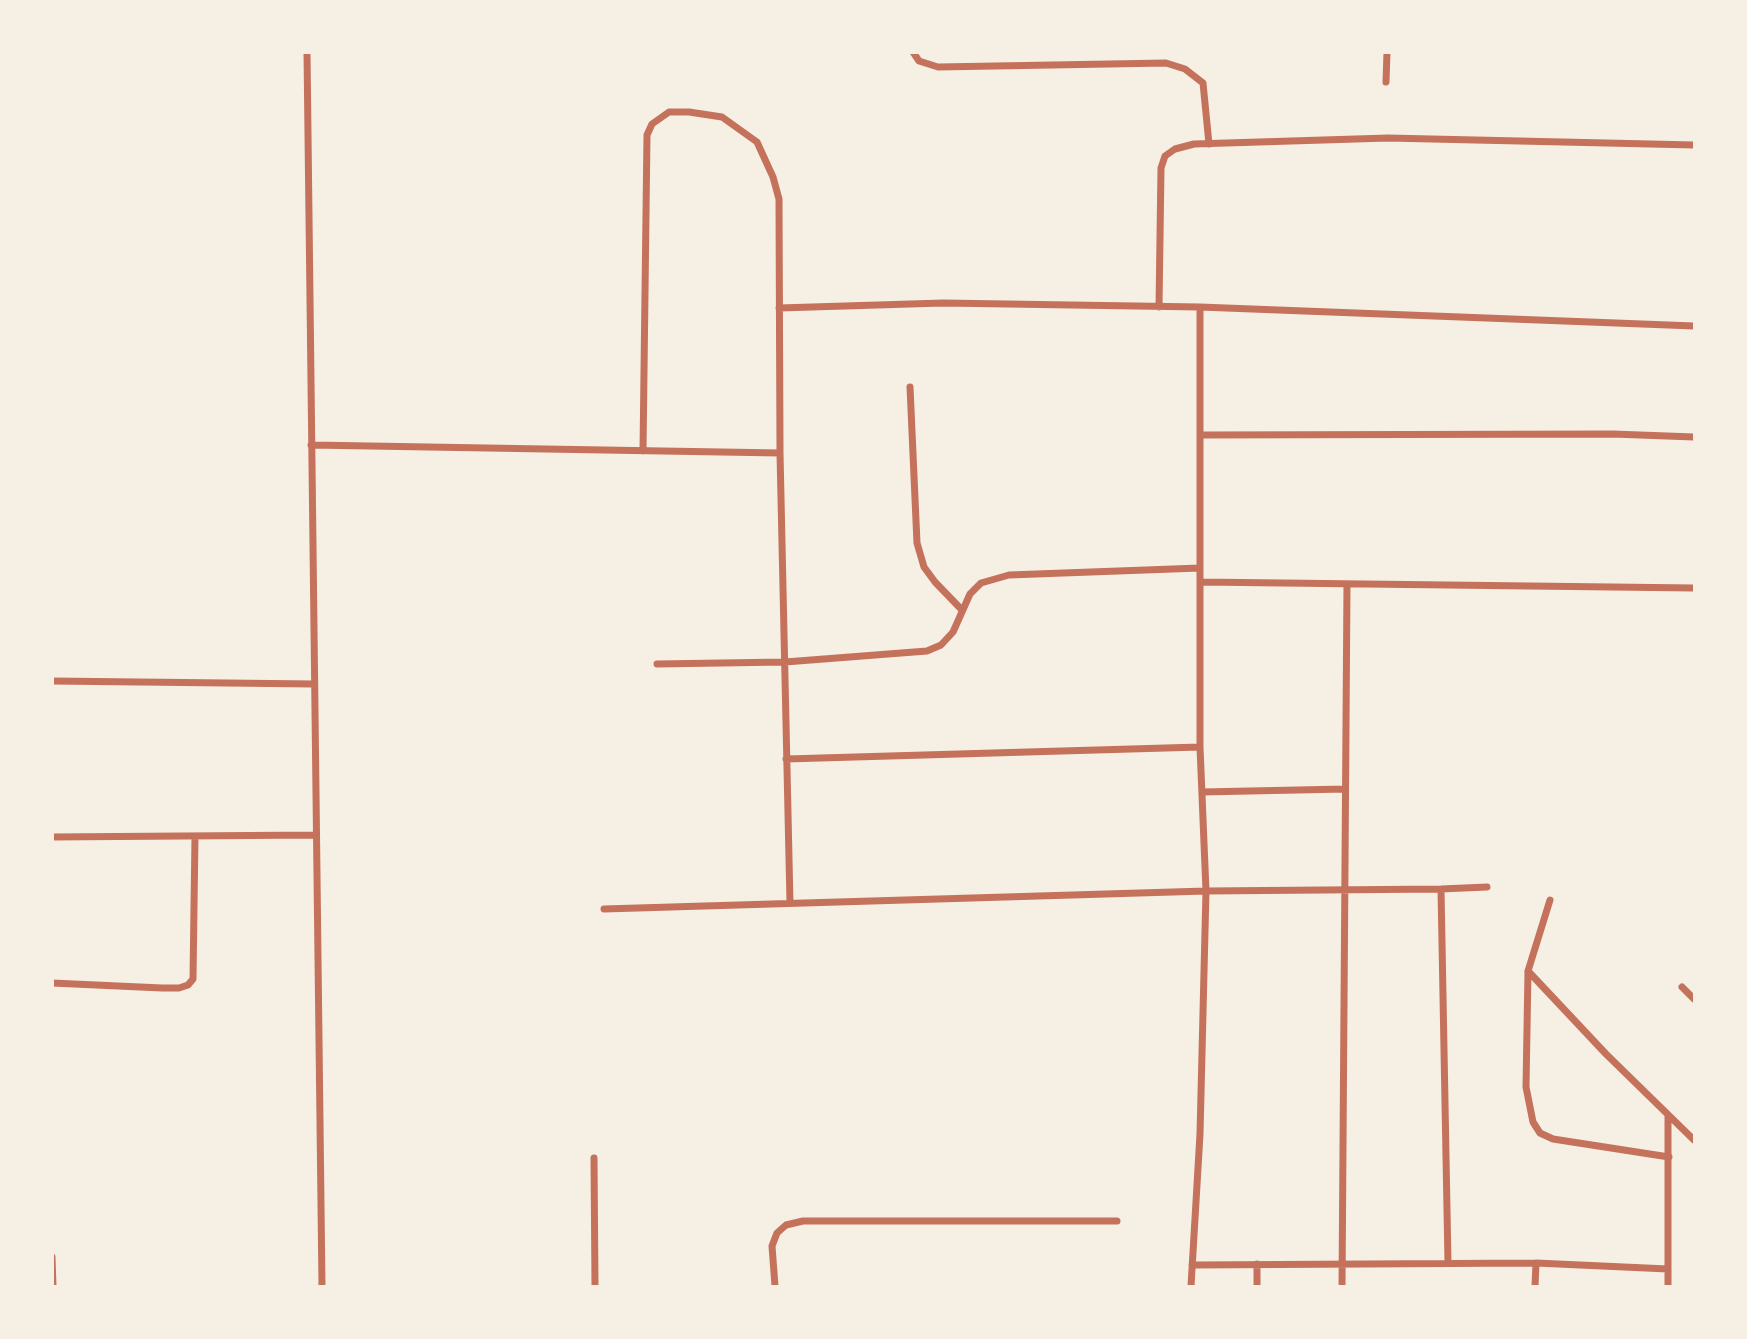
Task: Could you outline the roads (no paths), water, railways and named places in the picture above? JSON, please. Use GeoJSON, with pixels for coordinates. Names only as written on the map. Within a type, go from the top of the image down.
{"type":"FeatureCollection","features":[{"type":"Feature","properties":{"kind":"street"},"geometry":{"type":"LineString","coordinates":[[307,52],[322,1286]]}},
{"type":"Feature","properties":{"kind":"street"},"geometry":{"type":"LineString","coordinates":[[913,52],[919,61],[938,67],[1166,63],[1185,69],[1203,83],[1209,144]]}},
{"type":"Feature","properties":{"kind":"street"},"geometry":{"type":"LineString","coordinates":[[1387,52],[1387,82]]}},
{"type":"Feature","properties":{"kind":"street"},"geometry":{"type":"LineString","coordinates":[[643,451],[647,135],[652,124],[669,112],[722,117],[757,142],[773,177],[779,200],[780,453],[790,903]]}},
{"type":"Feature","properties":{"kind":"street"},"geometry":{"type":"LineString","coordinates":[[1159,307],[1161,167],[1165,156],[1175,149],[1194,144],[1388,138],[1695,145]]}},
{"type":"Feature","properties":{"kind":"street"},"geometry":{"type":"LineString","coordinates":[[779,308],[943,303],[1200,307],[1695,326]]}},
{"type":"Feature","properties":{"kind":"street"},"geometry":{"type":"LineString","coordinates":[[1191,1286],[1200,1134],[1206,891],[1200,747],[1200,307]]}},
{"type":"Feature","properties":{"kind":"street"},"geometry":{"type":"LineString","coordinates":[[910,387],[917,543],[924,567],[962,610]]}},
{"type":"Feature","properties":{"kind":"street"},"geometry":{"type":"LineString","coordinates":[[1200,435],[1613,434],[1695,438]]}},
{"type":"Feature","properties":{"kind":"street"},"geometry":{"type":"LineString","coordinates":[[311,445],[780,453]]}},
{"type":"Feature","properties":{"kind":"street"},"geometry":{"type":"LineString","coordinates":[[657,664],[785,662],[927,650],[941,645],[953,632],[970,594],[981,583],[1009,575],[1200,568]]}},
{"type":"Feature","properties":{"kind":"street"},"geometry":{"type":"LineString","coordinates":[[1200,582],[1695,588]]}},
{"type":"Feature","properties":{"kind":"street"},"geometry":{"type":"LineString","coordinates":[[1342,1286],[1347,584]]}},
{"type":"Feature","properties":{"kind":"street"},"geometry":{"type":"LineString","coordinates":[[52,681],[314,684]]}},
{"type":"Feature","properties":{"kind":"street"},"geometry":{"type":"LineString","coordinates":[[786,759],[1200,747]]}},
{"type":"Feature","properties":{"kind":"street"},"geometry":{"type":"LineString","coordinates":[[1202,792],[1345,789]]}},
{"type":"Feature","properties":{"kind":"street"},"geometry":{"type":"LineString","coordinates":[[52,837],[316,835]]}},
{"type":"Feature","properties":{"kind":"street"},"geometry":{"type":"LineString","coordinates":[[52,983],[162,988],[188,985],[192,979],[195,836]]}},
{"type":"Feature","properties":{"kind":"street"},"geometry":{"type":"LineString","coordinates":[[604,909],[1206,891],[1487,887]]}},
{"type":"Feature","properties":{"kind":"street"},"geometry":{"type":"LineString","coordinates":[[1441,889],[1448,1263]]}},
{"type":"Feature","properties":{"kind":"street"},"geometry":{"type":"LineString","coordinates":[[1550,900],[1528,971],[1526,1087],[1533,1122],[1540,1133],[1553,1139],[1669,1157]]}},
{"type":"Feature","properties":{"kind":"street"},"geometry":{"type":"LineString","coordinates":[[1528,971],[1695,1140]]}},
{"type":"Feature","properties":{"kind":"street"},"geometry":{"type":"LineString","coordinates":[[1682,987],[1695,999]]}},
{"type":"Feature","properties":{"kind":"street"},"geometry":{"type":"LineString","coordinates":[[1668,1115],[1668,1286]]}},
{"type":"Feature","properties":{"kind":"street"},"geometry":{"type":"LineString","coordinates":[[594,1158],[595,1286]]}},
{"type":"Feature","properties":{"kind":"street"},"geometry":{"type":"LineString","coordinates":[[775,1286],[772,1247],[777,1233],[786,1225],[803,1221],[1116,1221]]}},
{"type":"Feature","properties":{"kind":"street"},"geometry":{"type":"LineString","coordinates":[[52,1257],[53,1286]]}},
{"type":"Feature","properties":{"kind":"street"},"geometry":{"type":"LineString","coordinates":[[1192,1265],[1536,1263],[1668,1269]]}},
{"type":"Feature","properties":{"kind":"street"},"geometry":{"type":"LineString","coordinates":[[1535,1286],[1536,1263]]}},
{"type":"Feature","properties":{"kind":"street"},"geometry":{"type":"LineString","coordinates":[[1257,1264],[1258,1286]]}}]}
